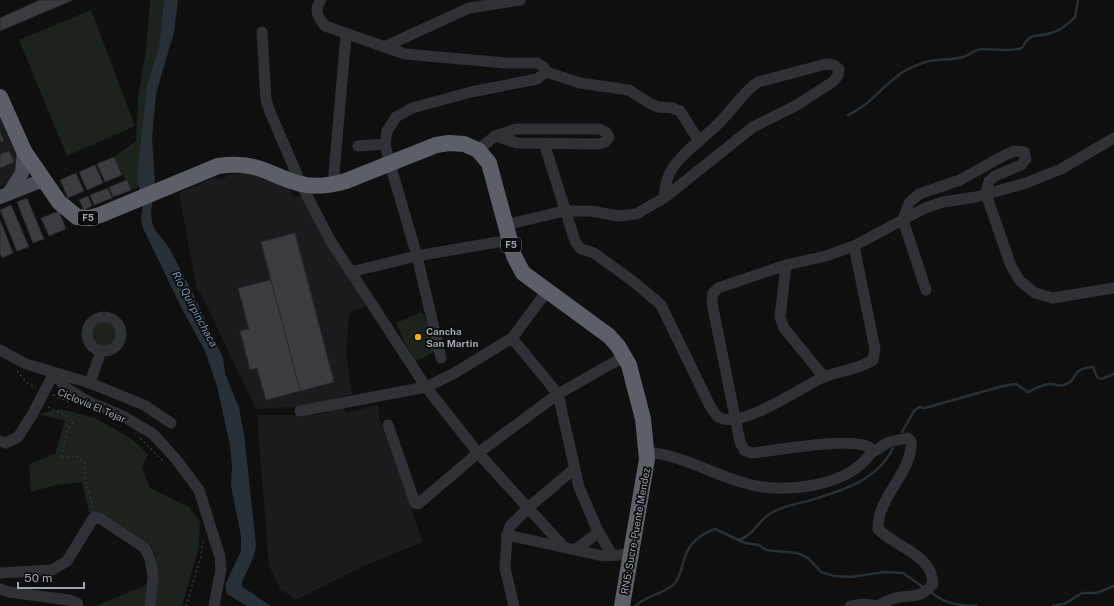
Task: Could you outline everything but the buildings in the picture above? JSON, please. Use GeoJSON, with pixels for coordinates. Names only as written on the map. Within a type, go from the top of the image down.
{"type":"FeatureCollection","features":[{"type":"Feature","properties":{"kind":"highway","name":"F5"},"geometry":{"type":"LineString","coordinates":[[0,97],[24,151],[59,202],[77,217],[89,218],[100,215],[218,166],[235,164],[251,165],[301,184],[332,185],[346,181],[436,145],[449,143],[464,144],[478,150]]}},
{"type":"Feature","properties":{"kind":"highway","name":"RN5: Sucre-Puente Mendez"},"geometry":{"type":"LineString","coordinates":[[478,150],[489,164],[514,256],[523,273],[609,336],[625,356],[635,385],[643,419],[646,452],[643,488],[622,606]]}},
{"type":"Feature","properties":{"kind":"main road"},"geometry":{"type":"LineString","coordinates":[[5,195],[22,173],[24,151]]}},
{"type":"Feature","properties":{"kind":"main road"},"geometry":{"type":"LineString","coordinates":[[5,195],[43,180]]}},
{"type":"Feature","properties":{"kind":"street"},"geometry":{"type":"LineString","coordinates":[[321,0],[317,5],[317,15],[325,26],[346,35],[405,54],[506,63],[537,63],[544,67],[546,72],[580,83],[629,90],[649,104],[680,111],[699,141]]}},
{"type":"Feature","properties":{"kind":"street"},"geometry":{"type":"LineString","coordinates":[[384,47],[468,4],[520,0]]}},
{"type":"Feature","properties":{"kind":"street"},"geometry":{"type":"LineString","coordinates":[[262,32],[266,100],[301,184],[330,240],[426,387],[478,453],[529,507],[563,546]]}},
{"type":"Feature","properties":{"kind":"street"},"geometry":{"type":"LineString","coordinates":[[332,185],[346,35]]}},
{"type":"Feature","properties":{"kind":"street"},"geometry":{"type":"LineString","coordinates":[[350,272],[507,233],[564,211],[591,211],[618,216],[636,214],[664,198],[753,127],[797,105],[834,81],[838,75],[839,69],[834,64],[826,64],[758,82],[750,88],[727,115],[680,158],[671,170],[665,183],[664,198]]}},
{"type":"Feature","properties":{"kind":"street"},"geometry":{"type":"LineString","coordinates":[[441,358],[417,256],[385,144],[387,131],[396,117],[412,108],[471,92],[536,79],[546,72]]}},
{"type":"Feature","properties":{"kind":"street"},"geometry":{"type":"LineString","coordinates":[[478,150],[495,136],[516,129],[599,129],[606,132],[609,137],[606,142],[598,144],[517,144],[495,136]]}},
{"type":"Feature","properties":{"kind":"street"},"geometry":{"type":"LineString","coordinates":[[871,453],[869,447],[862,444],[825,444],[752,453],[744,450],[740,442],[712,303],[713,294],[718,288],[786,265],[826,256],[854,246],[925,208],[943,202],[986,194],[1026,183],[1061,169],[1114,138]]}},
{"type":"Feature","properties":{"kind":"street"},"geometry":{"type":"LineString","coordinates":[[544,143],[564,211],[575,241],[581,249],[594,253],[634,282],[661,305],[710,406],[718,416],[728,420],[736,419],[770,407],[824,377],[862,367],[873,360],[875,349],[854,246]]}},
{"type":"Feature","properties":{"kind":"street"},"geometry":{"type":"LineString","coordinates":[[358,146],[385,144]]}},
{"type":"Feature","properties":{"kind":"street"},"geometry":{"type":"LineString","coordinates":[[926,290],[903,220],[909,203],[918,194],[960,180],[1014,151],[1024,152],[1026,159],[1021,165],[995,176],[989,181],[986,194],[1011,266],[1020,281],[1035,293],[1053,298],[1114,288]]}},
{"type":"Feature","properties":{"kind":"street"},"geometry":{"type":"LineString","coordinates":[[786,265],[780,317],[784,328],[824,377]]}},
{"type":"Feature","properties":{"kind":"street"},"geometry":{"type":"LineString","coordinates":[[300,411],[426,387],[453,374],[512,338],[547,291]]}},
{"type":"Feature","properties":{"kind":"street"},"geometry":{"type":"LineString","coordinates":[[512,338],[558,394],[579,487],[599,532],[612,555]]}},
{"type":"Feature","properties":{"kind":"street"},"geometry":{"type":"LineString","coordinates":[[0,350],[26,364],[90,384],[144,405],[171,423]]}},
{"type":"Feature","properties":{"kind":"street"},"geometry":{"type":"LineString","coordinates":[[90,384],[101,351]]}},
{"type":"Feature","properties":{"kind":"street"},"geometry":{"type":"LineString","coordinates":[[388,425],[416,503],[418,504],[478,453],[558,394],[625,356]]}},
{"type":"Feature","properties":{"kind":"street"},"geometry":{"type":"LineString","coordinates":[[0,441],[6,443],[18,437],[54,373]]}},
{"type":"Feature","properties":{"kind":"street"},"geometry":{"type":"LineString","coordinates":[[54,373],[66,388],[87,400],[123,416],[153,434],[175,458],[199,490],[220,556],[220,569],[214,606]]}},
{"type":"Feature","properties":{"kind":"street"},"geometry":{"type":"LineString","coordinates":[[646,452],[665,454],[747,484],[765,488],[828,482],[842,477],[865,462],[871,453],[889,442],[906,438],[911,441],[912,449],[906,464],[888,494],[878,520],[878,529],[923,561],[930,570],[933,584],[924,594],[896,598],[879,606],[863,604],[850,606]]}},
{"type":"Feature","properties":{"kind":"street"},"geometry":{"type":"LineString","coordinates":[[514,606],[505,568],[507,535],[510,526],[529,507],[574,469]]}},
{"type":"Feature","properties":{"kind":"street"},"geometry":{"type":"LineString","coordinates":[[0,573],[52,570],[67,561],[94,517],[101,519],[145,548],[150,560],[153,576],[150,606]]}},
{"type":"Feature","properties":{"kind":"street"},"geometry":{"type":"LineString","coordinates":[[576,549],[599,532]]}},
{"type":"Feature","properties":{"kind":"street"},"geometry":{"type":"LineString","coordinates":[[507,535],[563,546],[603,556],[631,554]]}},
{"type":"Feature","properties":{"kind":"street"},"geometry":{"type":"LineString","coordinates":[[0,589],[9,592],[69,600],[77,603],[78,606]]}},
{"type":"Feature","properties":{"kind":"path","name":"Ciclovía El Tejar"},"geometry":{"type":"LineString","coordinates":[[14,367],[27,384],[42,396],[73,404]]}},
{"type":"Feature","properties":{"kind":"path"},"geometry":{"type":"LineString","coordinates":[[42,396],[69,417],[73,423],[64,440],[65,448],[60,458],[77,456],[85,463],[85,477],[94,510],[94,517]]}},
{"type":"Feature","properties":{"kind":"path","name":"Ciclovía El Tejar"},"geometry":{"type":"LineString","coordinates":[[135,434],[165,463]]}},
{"type":"Feature","properties":{"kind":"path"},"geometry":{"type":"LineString","coordinates":[[186,606],[201,556],[204,535]]}},
{"type":"Feature","properties":{"kind":"shaded area"},"geometry":{"type":"Polygon","coordinates":[[[150,0],[164,0],[159,47],[147,85],[139,156],[138,188],[131,190],[114,157],[136,141],[138,97],[146,51],[150,0]]]}},
{"type":"Feature","properties":{"kind":"shaded area"},"geometry":{"type":"Polygon","coordinates":[[[91,10],[135,126],[67,156],[19,40],[91,10]]]}},
{"type":"Feature","properties":{"kind":"shaded area"},"geometry":{"type":"Polygon","coordinates":[[[0,108],[18,152],[17,171],[10,181],[0,187],[0,108]]]}},
{"type":"Feature","properties":{"kind":"shaded area"},"geometry":{"type":"Polygon","coordinates":[[[245,173],[290,188],[293,195],[307,199],[368,305],[349,314],[346,353],[352,394],[307,406],[256,409],[201,294],[197,290],[179,193],[215,177],[216,179],[226,177],[226,175],[245,173]]]}},
{"type":"Feature","properties":{"kind":"shaded area","name":"Cancha San Martin"},"geometry":{"type":"Polygon","coordinates":[[[422,312],[439,350],[414,362],[396,323],[422,312]]]}},
{"type":"Feature","properties":{"kind":"shaded area"},"geometry":{"type":"Polygon","coordinates":[[[104,320],[114,324],[118,334],[114,344],[104,348],[94,344],[90,334],[94,324],[104,320]]]}},
{"type":"Feature","properties":{"kind":"shaded area"},"geometry":{"type":"Polygon","coordinates":[[[377,405],[381,423],[423,542],[361,567],[295,600],[280,588],[269,566],[257,415],[317,415],[343,407],[346,413],[377,405]]]}},
{"type":"Feature","properties":{"kind":"shaded area"},"geometry":{"type":"Polygon","coordinates":[[[60,409],[95,418],[130,438],[148,454],[142,467],[150,488],[189,507],[200,522],[199,547],[182,606],[155,606],[156,556],[150,545],[100,514],[89,512],[82,482],[55,485],[31,492],[29,464],[55,454],[65,421],[39,414],[60,409]]]}},
{"type":"Feature","properties":{"kind":"shaded area"},"geometry":{"type":"Polygon","coordinates":[[[146,585],[145,606],[96,606],[146,585]]]}},
{"type":"Feature","properties":{"kind":"water","name":"Río Quirpinchaca"},"geometry":{"type":"Polygon","coordinates":[[[164,0],[178,0],[174,32],[156,94],[152,138],[155,180],[151,213],[152,222],[155,230],[168,246],[190,287],[223,358],[225,373],[239,408],[244,434],[256,545],[254,556],[241,586],[271,606],[247,606],[227,594],[225,585],[241,551],[241,536],[231,486],[232,467],[230,446],[217,386],[205,351],[181,307],[143,228],[141,219],[143,206],[137,178],[139,156],[147,85],[159,47],[164,0]]]}},
{"type":"Feature","properties":{"kind":"waterway"},"geometry":{"type":"LineString","coordinates":[[848,115],[863,107],[889,82],[899,75],[928,61],[963,57],[976,50],[982,49],[1007,50],[1022,48],[1031,37],[1054,32],[1067,24],[1075,17],[1078,0]]}},
{"type":"Feature","properties":{"kind":"waterway"},"geometry":{"type":"LineString","coordinates":[[902,432],[914,411],[919,407],[925,408],[1003,386],[1016,384],[1028,392],[1045,384],[1062,386],[1069,383],[1077,372],[1085,368],[1093,367],[1097,377],[1101,379],[1114,374]]}},
{"type":"Feature","properties":{"kind":"waterway"},"geometry":{"type":"LineString","coordinates":[[739,540],[753,531],[768,515],[777,510],[845,489],[868,477],[878,469],[893,448]]}},
{"type":"Feature","properties":{"kind":"waterway"},"geometry":{"type":"LineString","coordinates":[[636,606],[675,583],[679,577],[689,547],[700,536],[715,529],[745,543],[759,545],[766,550],[797,553],[808,558],[821,572],[834,576],[851,577],[884,572],[903,573],[923,587]]}},
{"type":"Feature","properties":{"kind":"waterway"},"geometry":{"type":"LineString","coordinates":[[1053,606],[1066,603],[1082,593],[1097,593],[1114,586]]}},
{"type":"Feature","properties":{"kind":"waterway"},"geometry":{"type":"LineString","coordinates":[[932,593],[948,602],[959,605],[977,606]]}},
{"type":"Feature","properties":{"kind":"place","name":"Cancha San Martin"},"geometry":{"type":"Point","coordinates":[418,337]}}]}
